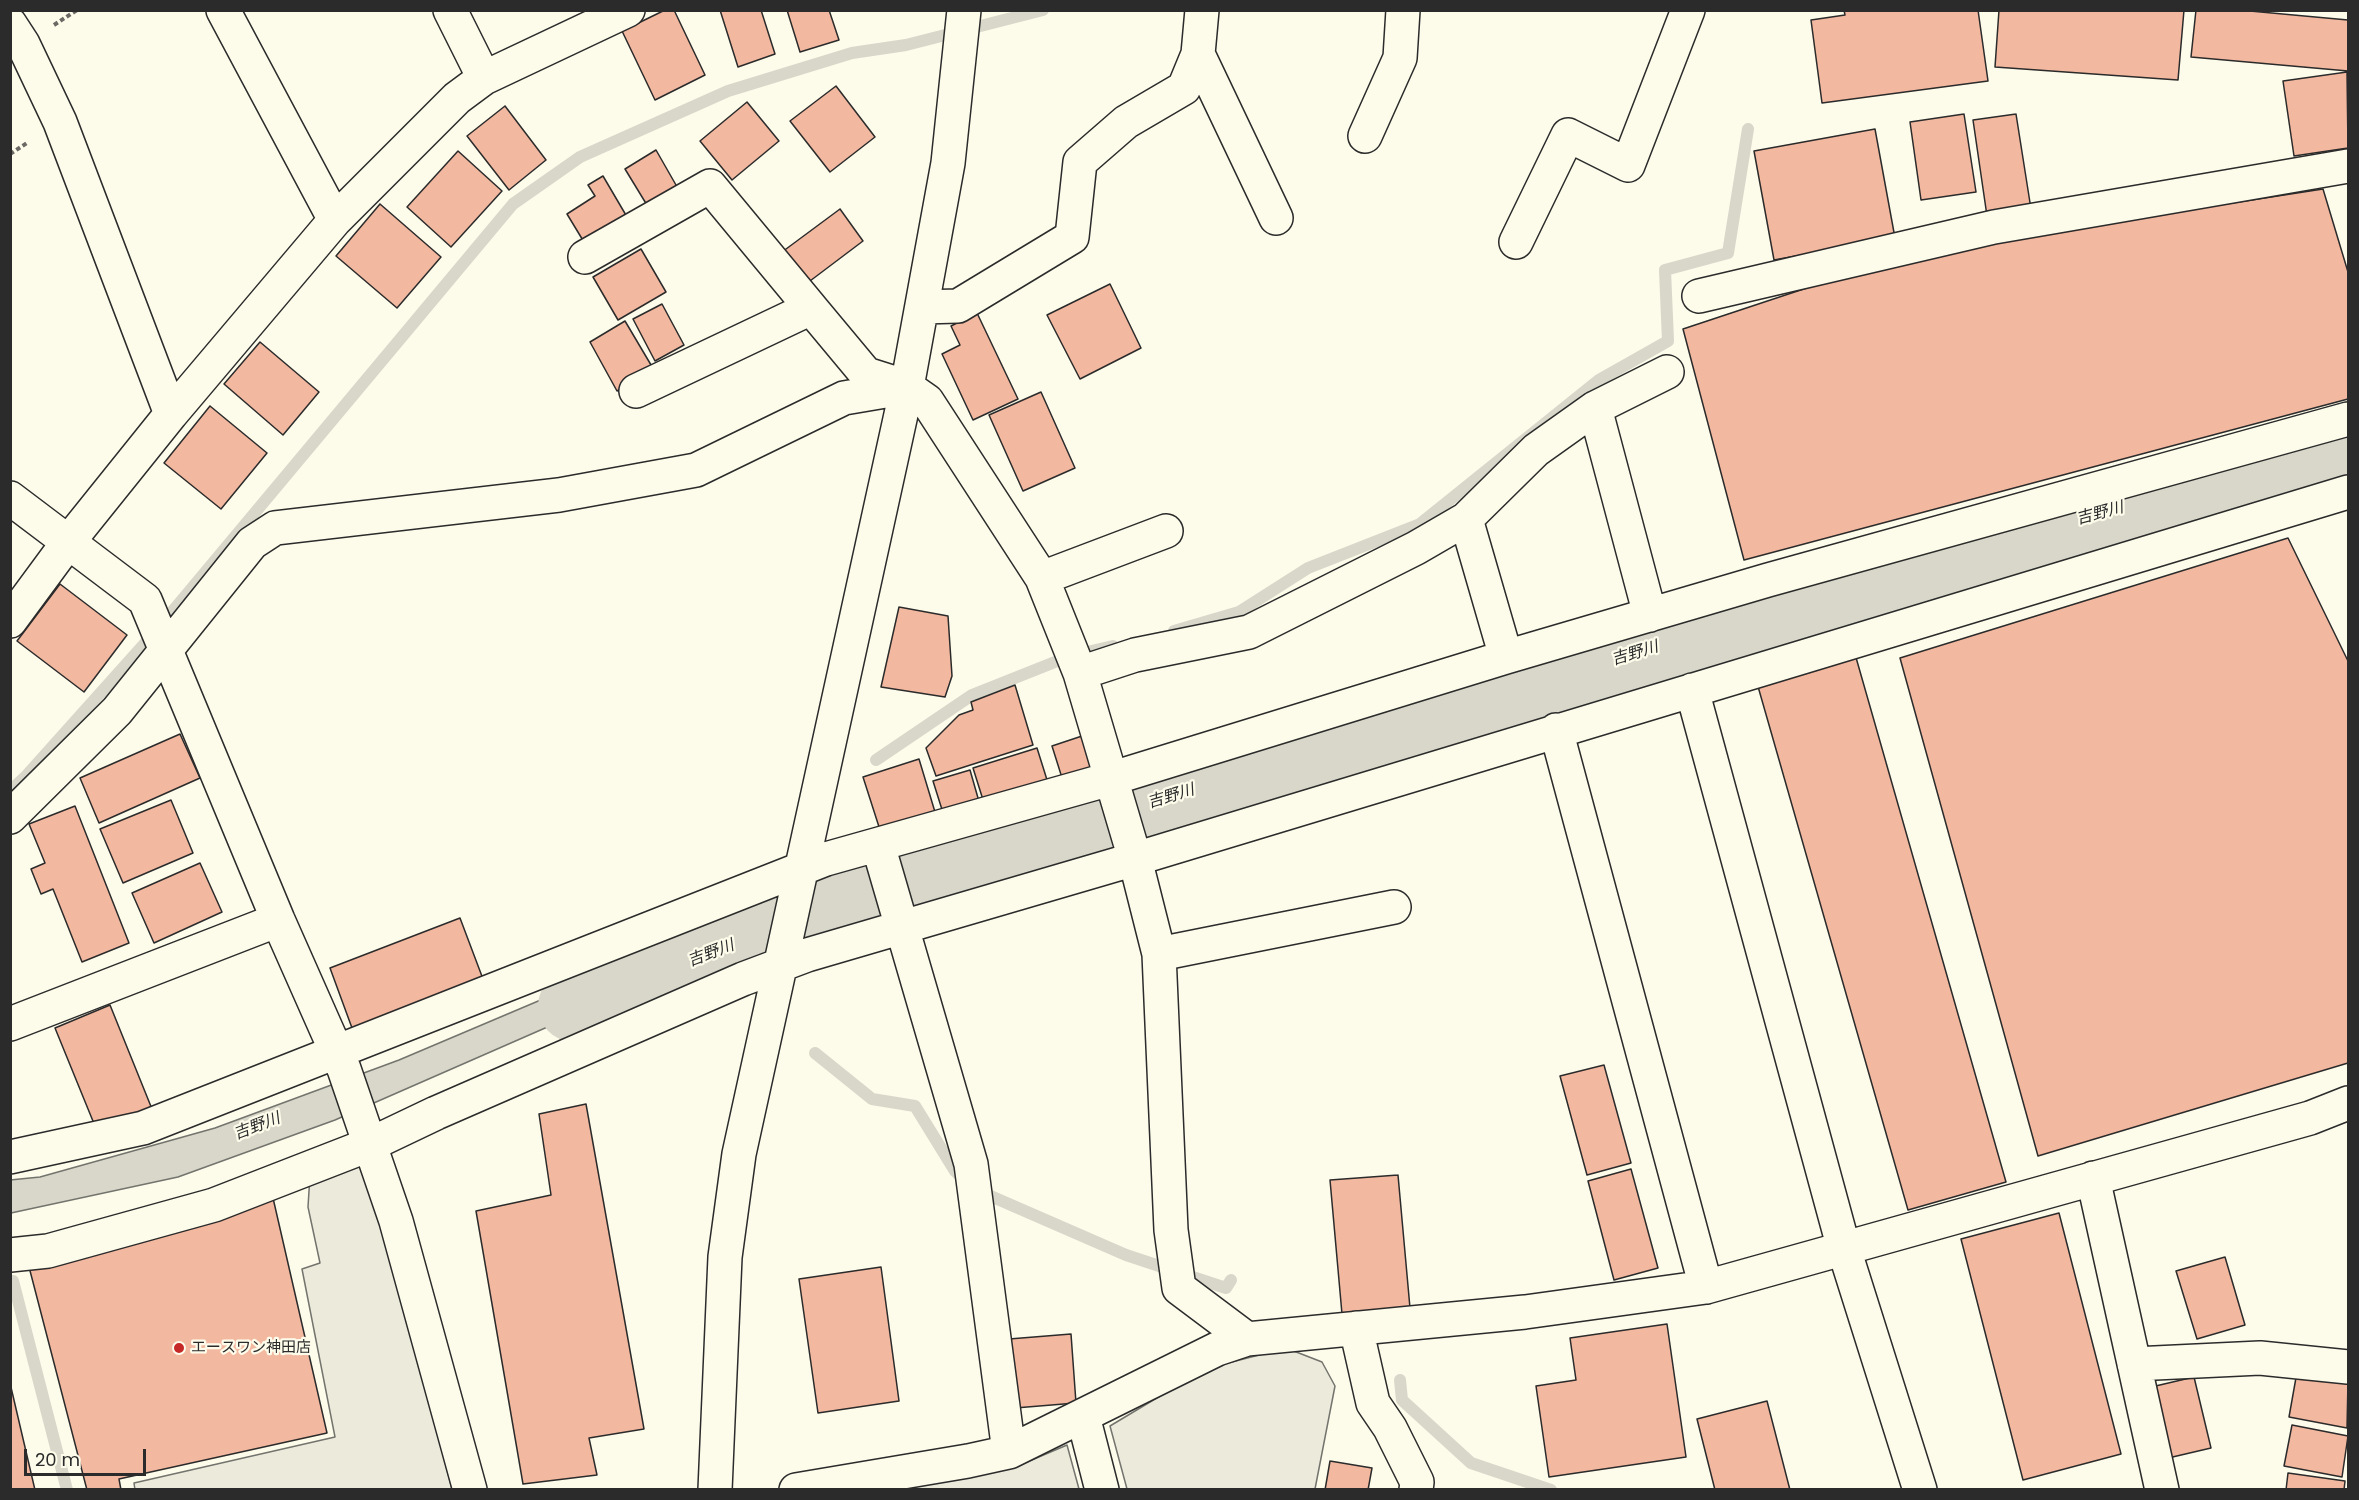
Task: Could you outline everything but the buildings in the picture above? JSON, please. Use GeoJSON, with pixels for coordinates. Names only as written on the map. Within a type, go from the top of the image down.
{"type":"FeatureCollection","features":[{"type":"Feature","properties":{"kind":"street"},"geometry":{"type":"LineString","coordinates":[[223,10],[335,220]]}},
{"type":"Feature","properties":{"kind":"street"},"geometry":{"type":"LineString","coordinates":[[450,10],[484,78]]}},
{"type":"Feature","properties":{"kind":"street"},"geometry":{"type":"LineString","coordinates":[[10,621],[69,541],[171,414],[335,220],[457,98],[484,78],[627,10]]}},
{"type":"Feature","properties":{"kind":"street"},"geometry":{"type":"LineString","coordinates":[[715,1490],[725,1257],[739,1154],[907,387],[948,163],[964,10]]}},
{"type":"Feature","properties":{"kind":"street"},"geometry":{"type":"LineString","coordinates":[[922,307],[958,306],[1072,237],[1080,162],[1126,122],[1184,88],[1198,54],[1202,10]]}},
{"type":"Feature","properties":{"kind":"street"},"geometry":{"type":"LineString","coordinates":[[1365,136],[1400,58],[1403,10]]}},
{"type":"Feature","properties":{"kind":"street"},"geometry":{"type":"LineString","coordinates":[[1516,242],[1568,135],[1628,165],[1688,10]]}},
{"type":"Feature","properties":{"kind":"street"},"geometry":{"type":"LineString","coordinates":[[10,24],[23,44],[60,122],[171,414]]}},
{"type":"Feature","properties":{"kind":"street"},"geometry":{"type":"LineString","coordinates":[[1198,54],[1276,218]]}},
{"type":"Feature","properties":{"kind":"street"},"geometry":{"type":"LineString","coordinates":[[1699,296],[1994,227],[2349,166]]}},
{"type":"Feature","properties":{"kind":"street"},"geometry":{"type":"LineString","coordinates":[[585,257],[710,186],[866,374],[907,387],[927,401],[1042,578],[1075,661],[1133,852],[1159,954],[1171,1230],[1179,1288],[1247,1339]]}},
{"type":"Feature","properties":{"kind":"street"},"geometry":{"type":"LineString","coordinates":[[636,391],[811,308]]}},
{"type":"Feature","properties":{"kind":"street"},"geometry":{"type":"LineString","coordinates":[[1075,661],[1135,655],[1250,632],[1416,548],[1466,519],[1536,450],[1595,408],[1667,372]]}},
{"type":"Feature","properties":{"kind":"street"},"geometry":{"type":"LineString","coordinates":[[10,817],[117,711],[163,645],[252,543],[275,528],[559,495],[696,470],[844,398],[907,387]]}},
{"type":"Feature","properties":{"kind":"street"},"geometry":{"type":"LineString","coordinates":[[1595,408],[1650,615]]}},
{"type":"Feature","properties":{"kind":"street"},"geometry":{"type":"LineString","coordinates":[[10,1157],[143,1128],[340,1060],[799,879],[826,859],[880,852],[1112,786],[1506,657],[2349,419]]}},
{"type":"Feature","properties":{"kind":"street"},"geometry":{"type":"LineString","coordinates":[[10,1255],[48,1251],[214,1204],[366,1132],[513,1080],[743,979],[784,953],[901,921],[1692,690],[2349,492]]}},
{"type":"Feature","properties":{"kind":"street"},"geometry":{"type":"LineString","coordinates":[[10,498],[145,600],[278,920],[340,1060],[396,1221],[470,1490]]}},
{"type":"Feature","properties":{"kind":"street"},"geometry":{"type":"LineString","coordinates":[[1466,519],[1506,657]]}},
{"type":"Feature","properties":{"kind":"street"},"geometry":{"type":"LineString","coordinates":[[1042,578],[1166,531]]}},
{"type":"Feature","properties":{"kind":"street"},"geometry":{"type":"LineString","coordinates":[[1692,690],[1844,1249],[1920,1490]]}},
{"type":"Feature","properties":{"kind":"street"},"geometry":{"type":"LineString","coordinates":[[1556,730],[1706,1287]]}},
{"type":"Feature","properties":{"kind":"street"},"geometry":{"type":"LineString","coordinates":[[880,852],[971,1164],[1009,1452]]}},
{"type":"Feature","properties":{"kind":"street"},"geometry":{"type":"LineString","coordinates":[[1159,954],[1394,908]]}},
{"type":"Feature","properties":{"kind":"street"},"geometry":{"type":"LineString","coordinates":[[10,1024],[278,920]]}},
{"type":"Feature","properties":{"kind":"street"},"geometry":{"type":"LineString","coordinates":[[796,1490],[1009,1452],[1217,1349],[1247,1339],[1525,1312],[1706,1287],[2310,1118],[2349,1103]]}},
{"type":"Feature","properties":{"kind":"street"},"geometry":{"type":"LineString","coordinates":[[2093,1178],[2162,1490]]}},
{"type":"Feature","properties":{"kind":"street"},"geometry":{"type":"LineString","coordinates":[[1356,1328],[1373,1403],[1390,1428],[1417,1482],[1416,1490]]}},
{"type":"Feature","properties":{"kind":"street"},"geometry":{"type":"LineString","coordinates":[[2134,1364],[2260,1358],[2349,1367]]}},
{"type":"Feature","properties":{"kind":"street"},"geometry":{"type":"LineString","coordinates":[[1083,1416],[1102,1490]]}},
{"type":"Feature","properties":{"kind":"shaded area"},"geometry":{"type":"Polygon","coordinates":[[[365,1152],[452,1489],[135,1490],[134,1483],[335,1437],[302,1269],[320,1263],[308,1207],[310,1175],[365,1152]]]}},
{"type":"Feature","properties":{"kind":"shaded area"},"geometry":{"type":"Polygon","coordinates":[[[1286,1348],[1322,1362],[1335,1386],[1315,1489],[1127,1489],[1110,1426],[1205,1369],[1286,1348]]]}},
{"type":"Feature","properties":{"kind":"shaded area"},"geometry":{"type":"Polygon","coordinates":[[[1067,1445],[1079,1489],[897,1490],[1020,1465],[1067,1445]]]}},
{"type":"Feature","properties":{"kind":"water"},"geometry":{"type":"Polygon","coordinates":[[[707,969],[552,1025],[335,1120],[178,1177],[11,1213],[10,1180],[40,1177],[215,1128],[399,1060],[602,974],[707,969]]]}},
{"type":"Feature","properties":{"kind":"waterway"},"geometry":{"type":"LineString","coordinates":[[10,791],[156,631],[513,204],[580,157],[728,91],[852,53],[906,45],[1043,10]]}},
{"type":"Feature","properties":{"kind":"waterway"},"geometry":{"type":"LineString","coordinates":[[1174,631],[1239,612],[1308,568],[1420,524],[1599,380],[1668,341],[1665,270],[1728,253],[1748,129]]}},
{"type":"Feature","properties":{"kind":"waterway","name":"吉野川"},"geometry":{"type":"LineString","coordinates":[[574,1006],[919,874],[2023,535],[2348,447]]}},
{"type":"Feature","properties":{"kind":"waterway"},"geometry":{"type":"LineString","coordinates":[[876,760],[972,695],[1070,656],[1113,646]]}},
{"type":"Feature","properties":{"kind":"waterway"},"geometry":{"type":"LineString","coordinates":[[815,1053],[872,1099],[915,1106],[955,1171],[966,1181]]}},
{"type":"Feature","properties":{"kind":"waterway"},"geometry":{"type":"LineString","coordinates":[[979,1191],[1126,1255],[1226,1288],[1231,1280]]}},
{"type":"Feature","properties":{"kind":"waterway"},"geometry":{"type":"LineString","coordinates":[[13,1281],[67,1490]]}},
{"type":"Feature","properties":{"kind":"waterway"},"geometry":{"type":"LineString","coordinates":[[1400,1380],[1402,1400],[1471,1463],[1551,1490]]}},
{"type":"Feature","properties":{"kind":"place","name":"エースワン神田店"},"geometry":{"type":"Point","coordinates":[179,1348]}}]}
